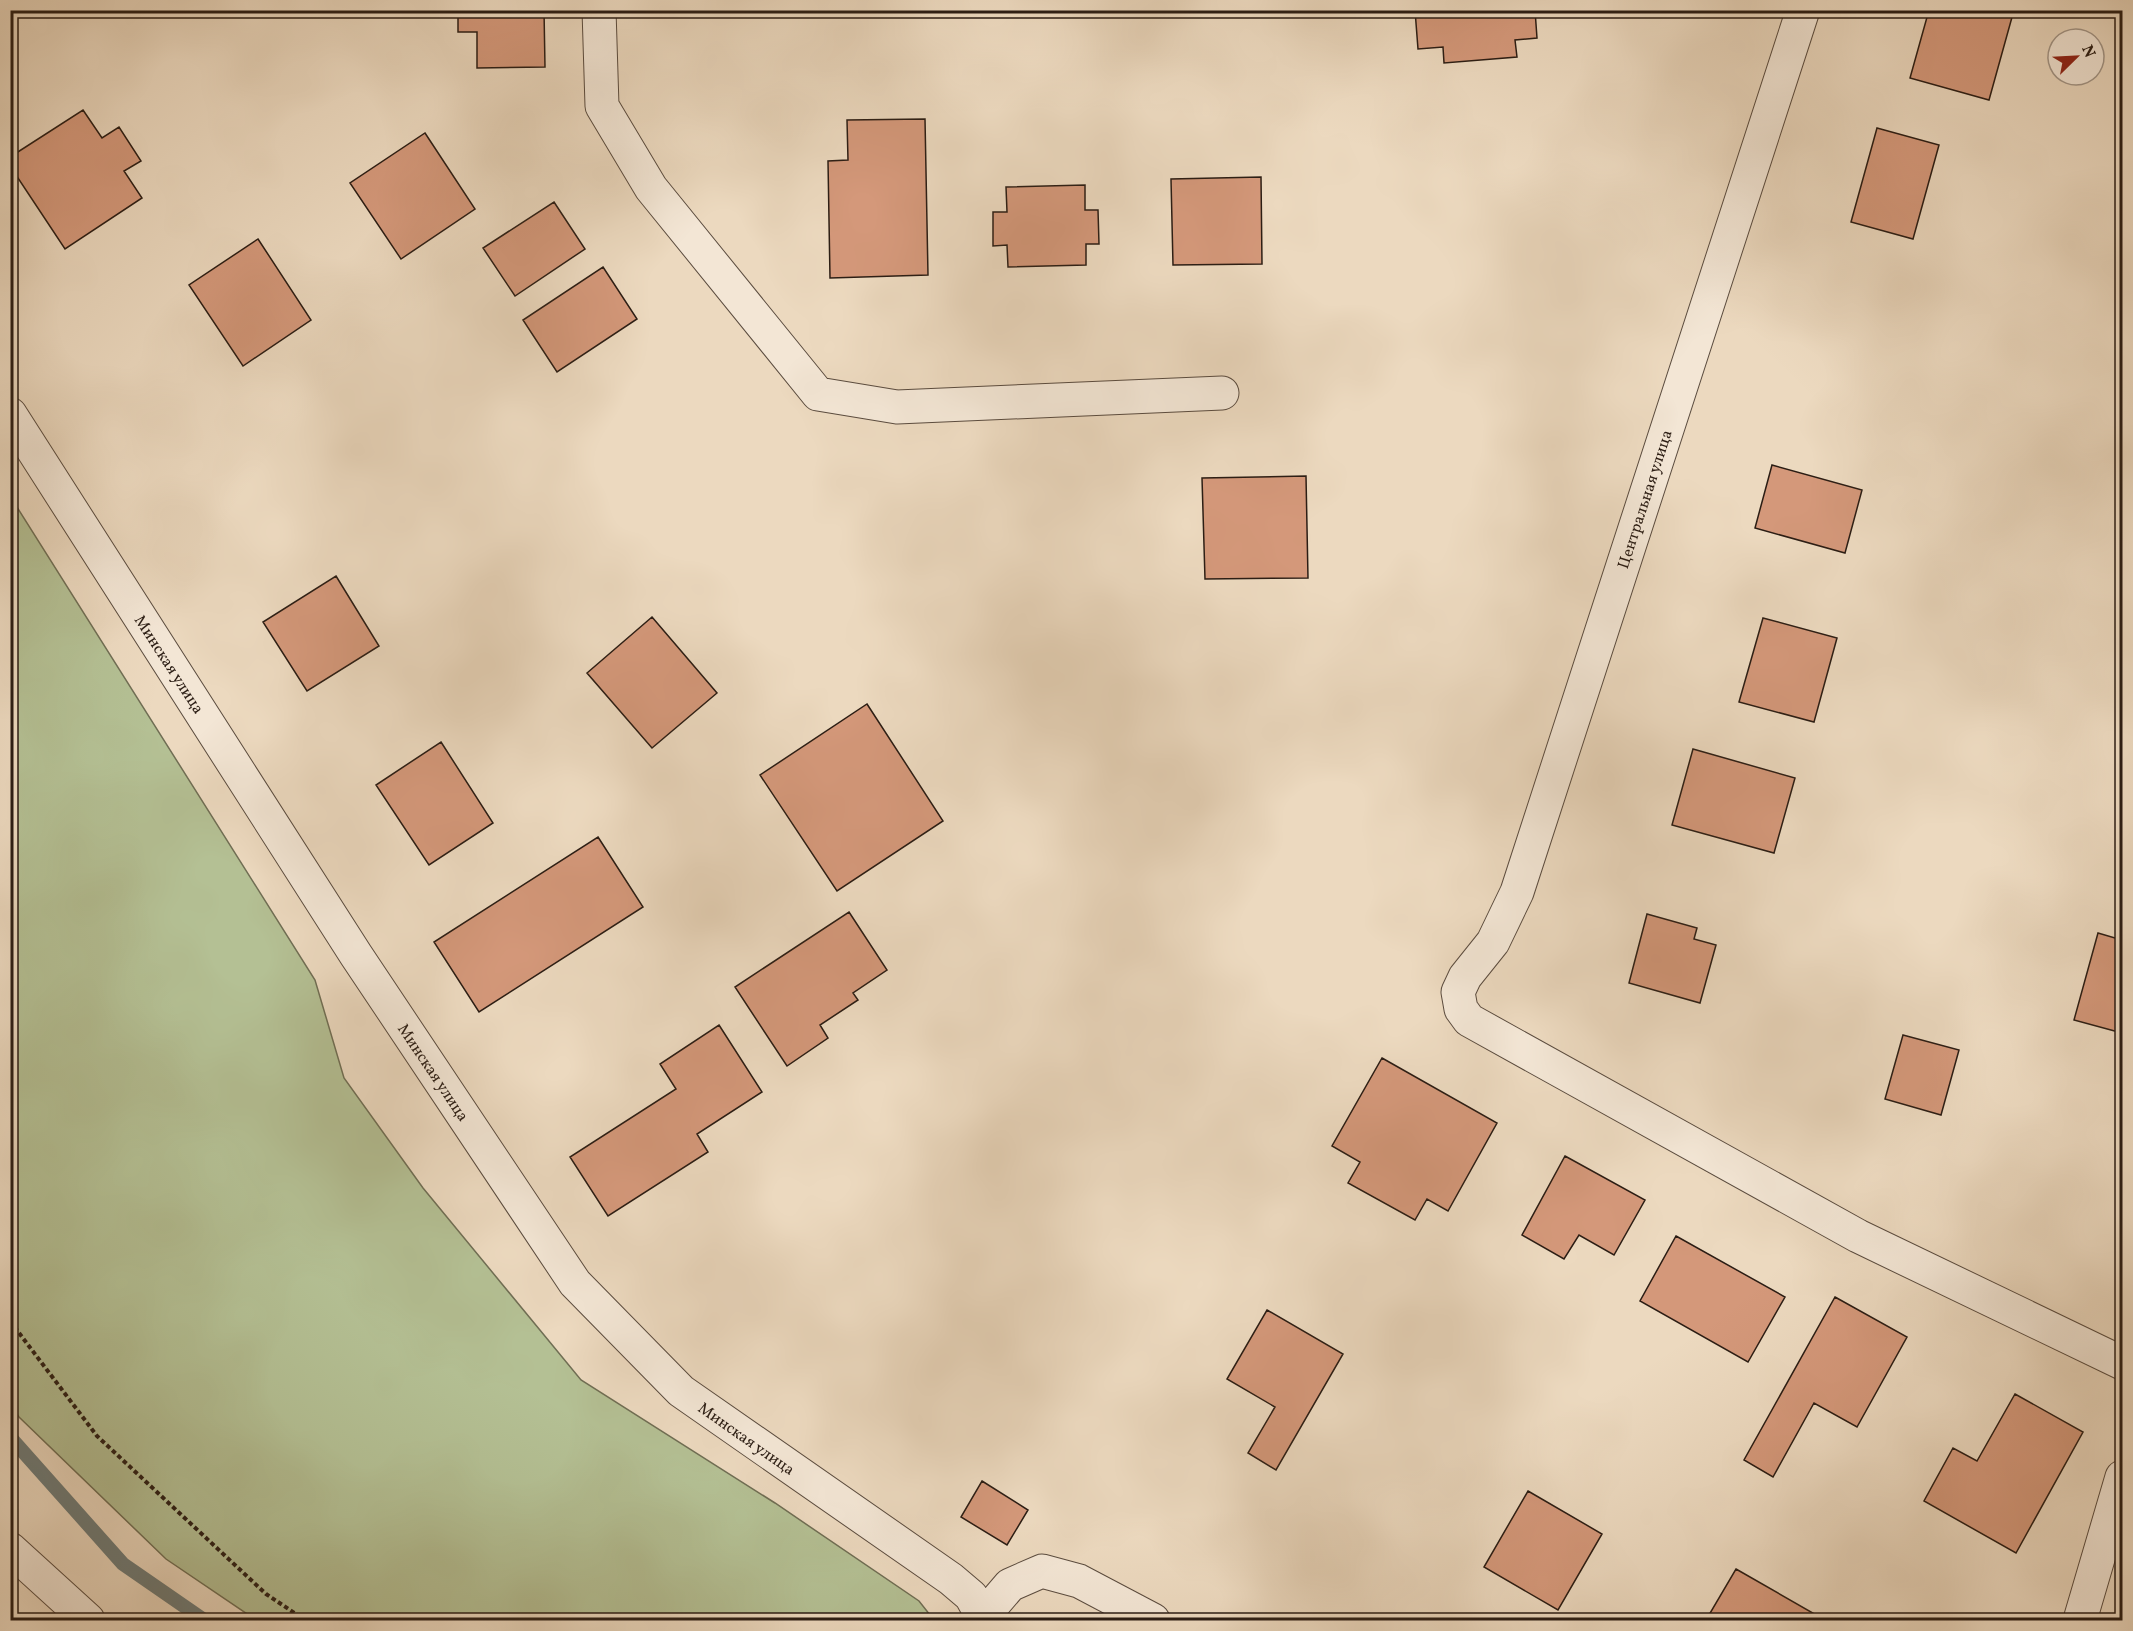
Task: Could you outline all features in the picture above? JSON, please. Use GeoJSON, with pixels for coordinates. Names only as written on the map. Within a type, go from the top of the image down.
{"type":"FeatureCollection","features":[{"type":"Feature","properties":{"kind":"street"},"geometry":{"type":"LineString","coordinates":[[599,10],[602,106],[651,188],[818,394],[897,407],[1222,393]]}},
{"type":"Feature","properties":{"kind":"street","name":"Центральная улица"},"geometry":{"type":"LineString","coordinates":[[1803,10],[1517,892],[1493,942],[1465,977],[1458,992],[1461,1009],[1469,1020],[1858,1236],[2122,1363]]}},
{"type":"Feature","properties":{"kind":"street","name":"Минская улица"},"geometry":{"type":"LineString","coordinates":[[10,414],[356,955],[575,1283],[681,1391],[951,1579],[971,1596],[981,1618]]}},
{"type":"Feature","properties":{"kind":"street"},"geometry":{"type":"LineString","coordinates":[[2080,1620],[2122,1477]]}},
{"type":"Feature","properties":{"kind":"street"},"geometry":{"type":"LineString","coordinates":[[10,1549],[88,1620]]}},
{"type":"Feature","properties":{"kind":"street"},"geometry":{"type":"LineString","coordinates":[[981,1618],[1010,1585],[1042,1571],[1079,1581],[1153,1620]]}},
{"type":"Feature","properties":{"kind":"path"},"geometry":{"type":"LineString","coordinates":[[10,1321],[98,1436],[266,1594],[305,1620]]}},
{"type":"Feature","properties":{"kind":"green space"},"geometry":{"type":"Polygon","coordinates":[[[10,496],[315,980],[344,1078],[423,1188],[581,1380],[775,1503],[919,1601],[934,1620],[256,1620],[166,1559],[19,1417],[10,1405],[10,496]]]}},
{"type":"Feature","properties":{"kind":"building"},"geometry":{"type":"Polygon","coordinates":[[[458,10],[544,10],[545,67],[477,68],[477,32],[458,32],[458,10]]]}},
{"type":"Feature","properties":{"kind":"building"},"geometry":{"type":"Polygon","coordinates":[[[1415,10],[1535,10],[1537,38],[1515,40],[1517,57],[1444,63],[1443,47],[1418,49],[1415,10]]]}},
{"type":"Feature","properties":{"kind":"building"},"geometry":{"type":"Polygon","coordinates":[[[1929,10],[2014,10],[1989,100],[1910,78],[1929,10]]]}},
{"type":"Feature","properties":{"kind":"building"},"geometry":{"type":"Polygon","coordinates":[[[83,110],[102,138],[119,127],[141,161],[124,171],[142,198],[65,249],[10,166],[10,157],[83,110]]]}},
{"type":"Feature","properties":{"kind":"building"},"geometry":{"type":"Polygon","coordinates":[[[925,119],[928,275],[830,278],[828,161],[848,160],[847,120],[925,119]]]}},
{"type":"Feature","properties":{"kind":"building"},"geometry":{"type":"Polygon","coordinates":[[[1877,128],[1939,145],[1913,239],[1851,222],[1877,128]]]}},
{"type":"Feature","properties":{"kind":"building"},"geometry":{"type":"Polygon","coordinates":[[[425,133],[475,209],[401,259],[350,183],[425,133]]]}},
{"type":"Feature","properties":{"kind":"building"},"geometry":{"type":"Polygon","coordinates":[[[1261,177],[1262,264],[1173,265],[1171,179],[1261,177]]]}},
{"type":"Feature","properties":{"kind":"building"},"geometry":{"type":"Polygon","coordinates":[[[1085,185],[1085,210],[1098,210],[1099,244],[1086,244],[1086,265],[1008,267],[1007,245],[993,246],[993,212],[1007,212],[1006,187],[1085,185]]]}},
{"type":"Feature","properties":{"kind":"building"},"geometry":{"type":"Polygon","coordinates":[[[554,202],[585,249],[515,296],[483,248],[554,202]]]}},
{"type":"Feature","properties":{"kind":"building"},"geometry":{"type":"Polygon","coordinates":[[[258,239],[311,320],[243,366],[189,285],[258,239]]]}},
{"type":"Feature","properties":{"kind":"building"},"geometry":{"type":"Polygon","coordinates":[[[603,267],[637,319],[557,372],[523,320],[603,267]]]}},
{"type":"Feature","properties":{"kind":"building"},"geometry":{"type":"Polygon","coordinates":[[[1772,465],[1862,490],[1845,553],[1755,528],[1772,465]]]}},
{"type":"Feature","properties":{"kind":"building"},"geometry":{"type":"Polygon","coordinates":[[[1306,476],[1308,578],[1205,579],[1202,478],[1306,476]]]}},
{"type":"Feature","properties":{"kind":"building"},"geometry":{"type":"Polygon","coordinates":[[[336,576],[379,646],[307,691],[263,622],[336,576]]]}},
{"type":"Feature","properties":{"kind":"building"},"geometry":{"type":"Polygon","coordinates":[[[652,617],[717,693],[652,748],[587,673],[652,617]]]}},
{"type":"Feature","properties":{"kind":"building"},"geometry":{"type":"Polygon","coordinates":[[[1763,618],[1837,638],[1814,722],[1739,702],[1763,618]]]}},
{"type":"Feature","properties":{"kind":"building"},"geometry":{"type":"Polygon","coordinates":[[[867,704],[943,821],[837,891],[760,775],[867,704]]]}},
{"type":"Feature","properties":{"kind":"building"},"geometry":{"type":"Polygon","coordinates":[[[441,742],[493,823],[429,865],[376,785],[441,742]]]}},
{"type":"Feature","properties":{"kind":"building"},"geometry":{"type":"Polygon","coordinates":[[[1693,749],[1795,778],[1774,853],[1672,825],[1693,749]]]}},
{"type":"Feature","properties":{"kind":"building"},"geometry":{"type":"Polygon","coordinates":[[[598,837],[643,907],[479,1012],[434,942],[598,837]]]}},
{"type":"Feature","properties":{"kind":"building"},"geometry":{"type":"Polygon","coordinates":[[[849,912],[887,970],[853,993],[858,1000],[820,1025],[828,1038],[787,1066],[735,987],[849,912]]]}},
{"type":"Feature","properties":{"kind":"building"},"geometry":{"type":"Polygon","coordinates":[[[1647,914],[1697,928],[1694,939],[1716,945],[1700,1003],[1629,983],[1647,914]]]}},
{"type":"Feature","properties":{"kind":"building"},"geometry":{"type":"Polygon","coordinates":[[[2098,933],[2122,940],[2122,1033],[2074,1020],[2098,933]]]}},
{"type":"Feature","properties":{"kind":"building"},"geometry":{"type":"Polygon","coordinates":[[[719,1025],[762,1092],[697,1134],[708,1152],[608,1216],[570,1157],[676,1089],[660,1064],[719,1025]]]}},
{"type":"Feature","properties":{"kind":"building"},"geometry":{"type":"Polygon","coordinates":[[[1903,1035],[1959,1050],[1941,1115],[1885,1099],[1903,1035]]]}},
{"type":"Feature","properties":{"kind":"building"},"geometry":{"type":"Polygon","coordinates":[[[1382,1058],[1497,1123],[1448,1211],[1427,1199],[1415,1220],[1348,1183],[1360,1162],[1332,1146],[1382,1058]]]}},
{"type":"Feature","properties":{"kind":"building"},"geometry":{"type":"Polygon","coordinates":[[[1565,1156],[1645,1200],[1614,1255],[1579,1235],[1564,1259],[1522,1235],[1565,1156]]]}},
{"type":"Feature","properties":{"kind":"building"},"geometry":{"type":"Polygon","coordinates":[[[1676,1236],[1785,1297],[1748,1362],[1640,1301],[1676,1236]]]}},
{"type":"Feature","properties":{"kind":"building"},"geometry":{"type":"Polygon","coordinates":[[[1835,1297],[1907,1337],[1857,1427],[1814,1403],[1773,1477],[1744,1460],[1835,1297]]]}},
{"type":"Feature","properties":{"kind":"building"},"geometry":{"type":"Polygon","coordinates":[[[1267,1310],[1343,1354],[1276,1470],[1248,1453],[1275,1407],[1227,1379],[1267,1310]]]}},
{"type":"Feature","properties":{"kind":"building"},"geometry":{"type":"Polygon","coordinates":[[[2015,1394],[2083,1432],[2016,1553],[1924,1501],[1953,1448],[1977,1461],[2015,1394]]]}},
{"type":"Feature","properties":{"kind":"building"},"geometry":{"type":"Polygon","coordinates":[[[982,1481],[1028,1510],[1007,1545],[961,1517],[982,1481]]]}},
{"type":"Feature","properties":{"kind":"building"},"geometry":{"type":"Polygon","coordinates":[[[1528,1491],[1602,1534],[1558,1610],[1484,1567],[1528,1491]]]}},
{"type":"Feature","properties":{"kind":"building"},"geometry":{"type":"Polygon","coordinates":[[[1736,1569],[1825,1620],[1706,1620],[1736,1569]]]}},
{"type":"Feature","properties":{"kind":"waterway"},"geometry":{"type":"LineString","coordinates":[[10,1437],[123,1564],[204,1620]]}}]}
